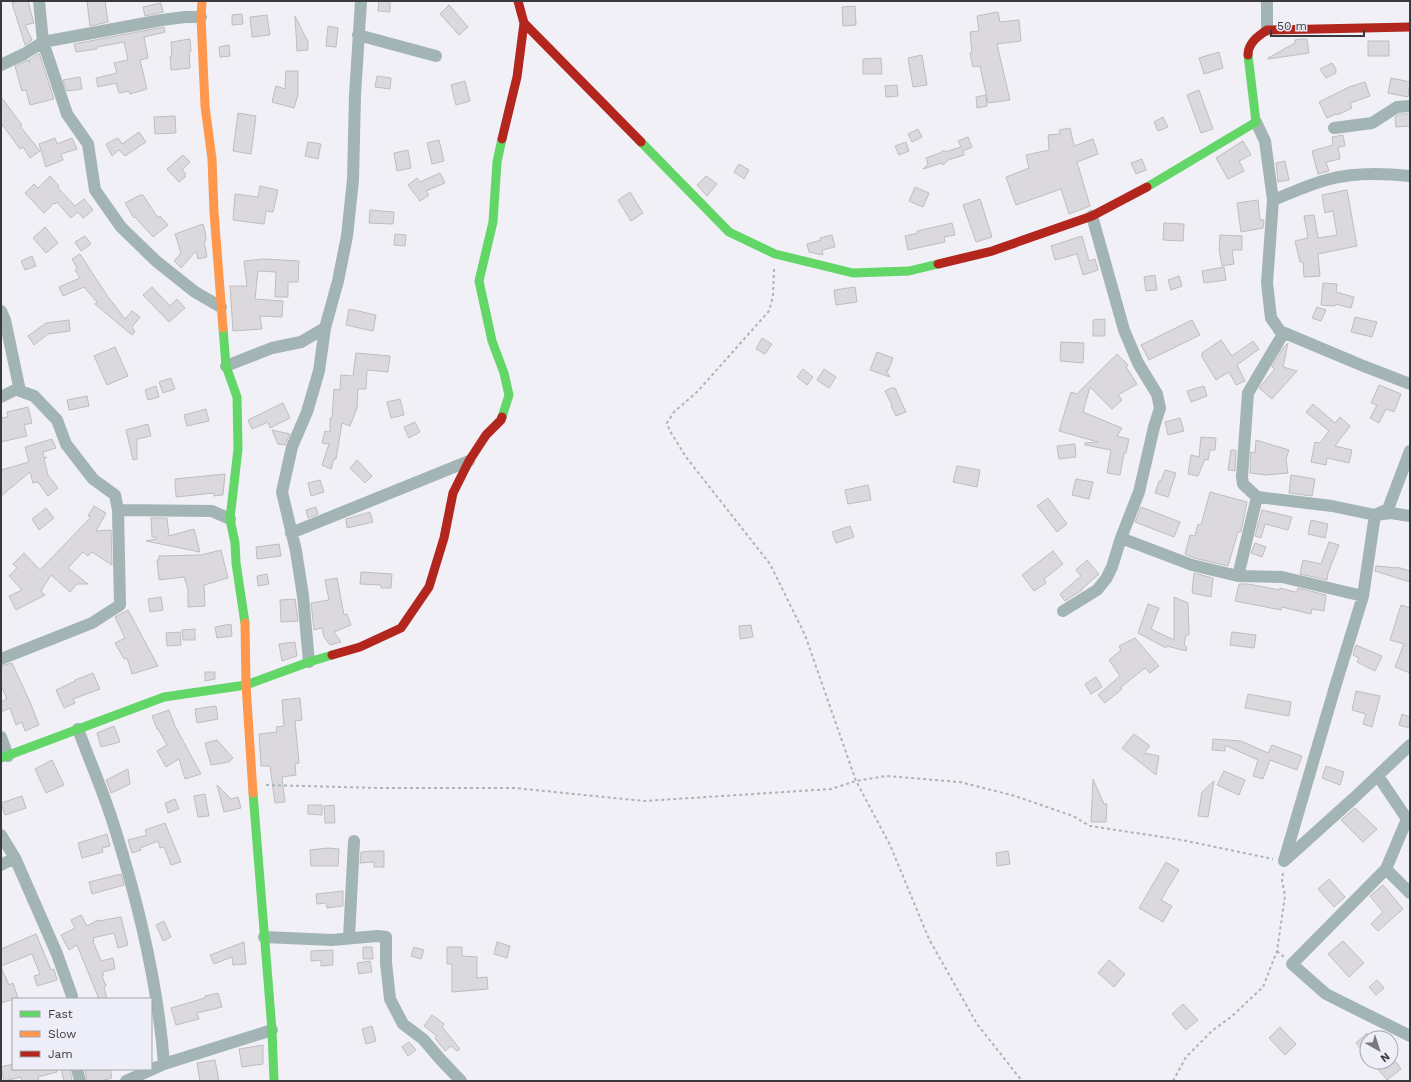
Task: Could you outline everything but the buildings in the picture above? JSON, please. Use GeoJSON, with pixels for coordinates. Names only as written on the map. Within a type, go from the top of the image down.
{"type":"FeatureCollection","features":[{"type":"Feature","properties":{"kind":"street"},"geometry":{"type":"LineString","coordinates":[[39,1],[43,42],[67,114],[88,144],[95,190],[121,227],[156,261],[195,292],[221,307]]}},
{"type":"Feature","properties":{"kind":"street"},"geometry":{"type":"LineString","coordinates":[[202,1],[201,17],[205,106],[212,159],[226,366],[237,397],[238,449],[230,519],[235,543],[236,563],[245,622],[246,685],[252,784],[272,1030],[274,1081]]}},
{"type":"Feature","properties":{"kind":"street"},"geometry":{"type":"LineString","coordinates":[[309,662],[303,596],[296,551],[282,492],[292,447],[307,412],[319,370],[325,328],[338,282],[348,229],[353,180],[358,35],[361,1]]}},
{"type":"Feature","properties":{"kind":"street"},"geometry":{"type":"LineString","coordinates":[[1,738],[4,757],[164,697],[246,685],[309,662],[360,647],[401,628],[429,587],[444,538],[453,493],[469,461],[486,435],[501,420],[509,395],[504,373],[492,341],[479,281],[492,222],[497,162],[517,77],[524,23],[518,1]]}},
{"type":"Feature","properties":{"kind":"street"},"geometry":{"type":"LineString","coordinates":[[1267,1],[1267,30]]}},
{"type":"Feature","properties":{"kind":"street"},"geometry":{"type":"LineString","coordinates":[[1,65],[24,54],[43,42],[162,20],[185,17],[201,17]]}},
{"type":"Feature","properties":{"kind":"street"},"geometry":{"type":"LineString","coordinates":[[524,23],[729,232],[775,254],[853,273],[909,271],[992,251],[1092,216],[1156,182],[1256,122]]}},
{"type":"Feature","properties":{"kind":"street"},"geometry":{"type":"LineString","coordinates":[[1410,27],[1267,30],[1255,38],[1248,50],[1256,122],[1265,141],[1273,200],[1267,283],[1271,318],[1283,334],[1410,384]]}},
{"type":"Feature","properties":{"kind":"street"},"geometry":{"type":"LineString","coordinates":[[358,35],[436,56]]}},
{"type":"Feature","properties":{"kind":"street"},"geometry":{"type":"LineString","coordinates":[[1334,128],[1372,123],[1397,107],[1410,106]]}},
{"type":"Feature","properties":{"kind":"street"},"geometry":{"type":"LineString","coordinates":[[1273,200],[1326,180],[1356,175],[1392,174],[1410,176]]}},
{"type":"Feature","properties":{"kind":"street"},"geometry":{"type":"LineString","coordinates":[[1063,611],[1098,590],[1112,567],[1121,538],[1139,492],[1154,426],[1160,408],[1157,394],[1138,363],[1124,330],[1092,216]]}},
{"type":"Feature","properties":{"kind":"street"},"geometry":{"type":"LineString","coordinates":[[1,311],[5,320],[20,391]]}},
{"type":"Feature","properties":{"kind":"street"},"geometry":{"type":"LineString","coordinates":[[226,366],[272,348],[301,342],[325,328]]}},
{"type":"Feature","properties":{"kind":"street"},"geometry":{"type":"LineString","coordinates":[[1283,334],[1248,393],[1242,476],[1243,484],[1257,497],[1332,506],[1375,515],[1391,513],[1410,516]]}},
{"type":"Feature","properties":{"kind":"street"},"geometry":{"type":"LineString","coordinates":[[1,398],[19,388],[20,391],[34,396],[58,420],[66,444],[93,479],[115,495],[118,510],[120,605],[92,623],[1,659]]}},
{"type":"Feature","properties":{"kind":"street"},"geometry":{"type":"LineString","coordinates":[[1375,515],[1388,508],[1410,452]]}},
{"type":"Feature","properties":{"kind":"street"},"geometry":{"type":"LineString","coordinates":[[291,534],[469,461]]}},
{"type":"Feature","properties":{"kind":"street"},"geometry":{"type":"LineString","coordinates":[[1238,576],[1257,497]]}},
{"type":"Feature","properties":{"kind":"street"},"geometry":{"type":"LineString","coordinates":[[118,510],[212,510],[230,519]]}},
{"type":"Feature","properties":{"kind":"street"},"geometry":{"type":"LineString","coordinates":[[1284,861],[1334,687],[1363,596],[1375,515]]}},
{"type":"Feature","properties":{"kind":"street"},"geometry":{"type":"LineString","coordinates":[[1121,538],[1192,565],[1238,576],[1282,577],[1363,596]]}},
{"type":"Feature","properties":{"kind":"street"},"geometry":{"type":"LineString","coordinates":[[78,729],[115,828],[140,921],[161,1032],[164,1064]]}},
{"type":"Feature","properties":{"kind":"street"},"geometry":{"type":"LineString","coordinates":[[1284,861],[1410,745]]}},
{"type":"Feature","properties":{"kind":"street"},"geometry":{"type":"LineString","coordinates":[[1378,776],[1407,819],[1386,869],[1292,964],[1326,994],[1410,1036]]}},
{"type":"Feature","properties":{"kind":"street"},"geometry":{"type":"LineString","coordinates":[[1,835],[15,858],[57,954],[72,998]]}},
{"type":"Feature","properties":{"kind":"street"},"geometry":{"type":"LineString","coordinates":[[349,938],[354,841]]}},
{"type":"Feature","properties":{"kind":"street"},"geometry":{"type":"LineString","coordinates":[[1,865],[15,858]]}},
{"type":"Feature","properties":{"kind":"street"},"geometry":{"type":"LineString","coordinates":[[1386,869],[1410,893]]}},
{"type":"Feature","properties":{"kind":"street"},"geometry":{"type":"LineString","coordinates":[[264,936],[332,940],[377,936],[386,937],[386,963],[390,999],[399,1018],[403,1024],[423,1039],[440,1060],[462,1081]]}},
{"type":"Feature","properties":{"kind":"street"},"geometry":{"type":"LineString","coordinates":[[152,1069],[164,1064],[272,1030]]}},
{"type":"Feature","properties":{"kind":"street"},"geometry":{"type":"LineString","coordinates":[[77,1070],[80,1081]]}},
{"type":"Feature","properties":{"kind":"street"},"geometry":{"type":"LineString","coordinates":[[126,1081],[151,1070]]}},
{"type":"Feature","properties":{"kind":"path"},"geometry":{"type":"LineString","coordinates":[[775,254],[773,296],[769,311],[698,391],[674,412],[667,423],[686,457],[770,564],[805,635],[856,781],[890,845],[929,939],[977,1024],[1022,1081]]}},
{"type":"Feature","properties":{"kind":"path"},"geometry":{"type":"LineString","coordinates":[[252,784],[380,788],[515,788],[644,800],[830,789],[856,781],[886,776],[960,782],[1015,796],[1073,816],[1090,826],[1182,840],[1284,861],[1282,880],[1285,896],[1277,951],[1263,986],[1231,1016],[1213,1030],[1186,1057],[1173,1081]]}},
{"type":"Feature","properties":{"kind":"traffic: fast"},"geometry":{"type":"LineString","coordinates":[[1147,187],[1256,122],[1248,55]]}},
{"type":"Feature","properties":{"kind":"traffic: fast"},"geometry":{"type":"LineString","coordinates":[[502,139],[497,162],[493,222],[479,281],[492,341],[504,373],[509,395],[502,417]]}},
{"type":"Feature","properties":{"kind":"traffic: fast"},"geometry":{"type":"LineString","coordinates":[[641,142],[729,232],[775,254],[853,273],[909,271],[938,264]]}},
{"type":"Feature","properties":{"kind":"traffic: fast"},"geometry":{"type":"LineString","coordinates":[[223,328],[226,366],[237,397],[238,449],[230,519],[235,543],[236,563],[245,623]]}},
{"type":"Feature","properties":{"kind":"traffic: fast"},"geometry":{"type":"LineString","coordinates":[[1,758],[164,697],[246,685],[332,655]]}},
{"type":"Feature","properties":{"kind":"traffic: fast"},"geometry":{"type":"LineString","coordinates":[[253,793],[272,1030],[274,1081]]}},
{"type":"Feature","properties":{"kind":"traffic: slow"},"geometry":{"type":"LineString","coordinates":[[202,1],[201,17],[205,106],[212,159],[214,212],[223,328]]}},
{"type":"Feature","properties":{"kind":"traffic: slow"},"geometry":{"type":"LineString","coordinates":[[245,623],[246,685],[253,793]]}},
{"type":"Feature","properties":{"kind":"traffic: jam"},"geometry":{"type":"LineString","coordinates":[[502,139],[517,77],[524,23],[518,1]]}},
{"type":"Feature","properties":{"kind":"traffic: jam"},"geometry":{"type":"LineString","coordinates":[[524,23],[641,142]]}},
{"type":"Feature","properties":{"kind":"traffic: jam"},"geometry":{"type":"LineString","coordinates":[[1248,55],[1248,51],[1252,43],[1257,37],[1267,30],[1410,27]]}},
{"type":"Feature","properties":{"kind":"traffic: jam"},"geometry":{"type":"LineString","coordinates":[[938,264],[992,251],[1092,216],[1147,187]]}},
{"type":"Feature","properties":{"kind":"traffic: jam"},"geometry":{"type":"LineString","coordinates":[[332,655],[360,647],[401,628],[429,587],[444,538],[453,493],[469,461],[486,435],[501,420],[502,417]]}}]}
